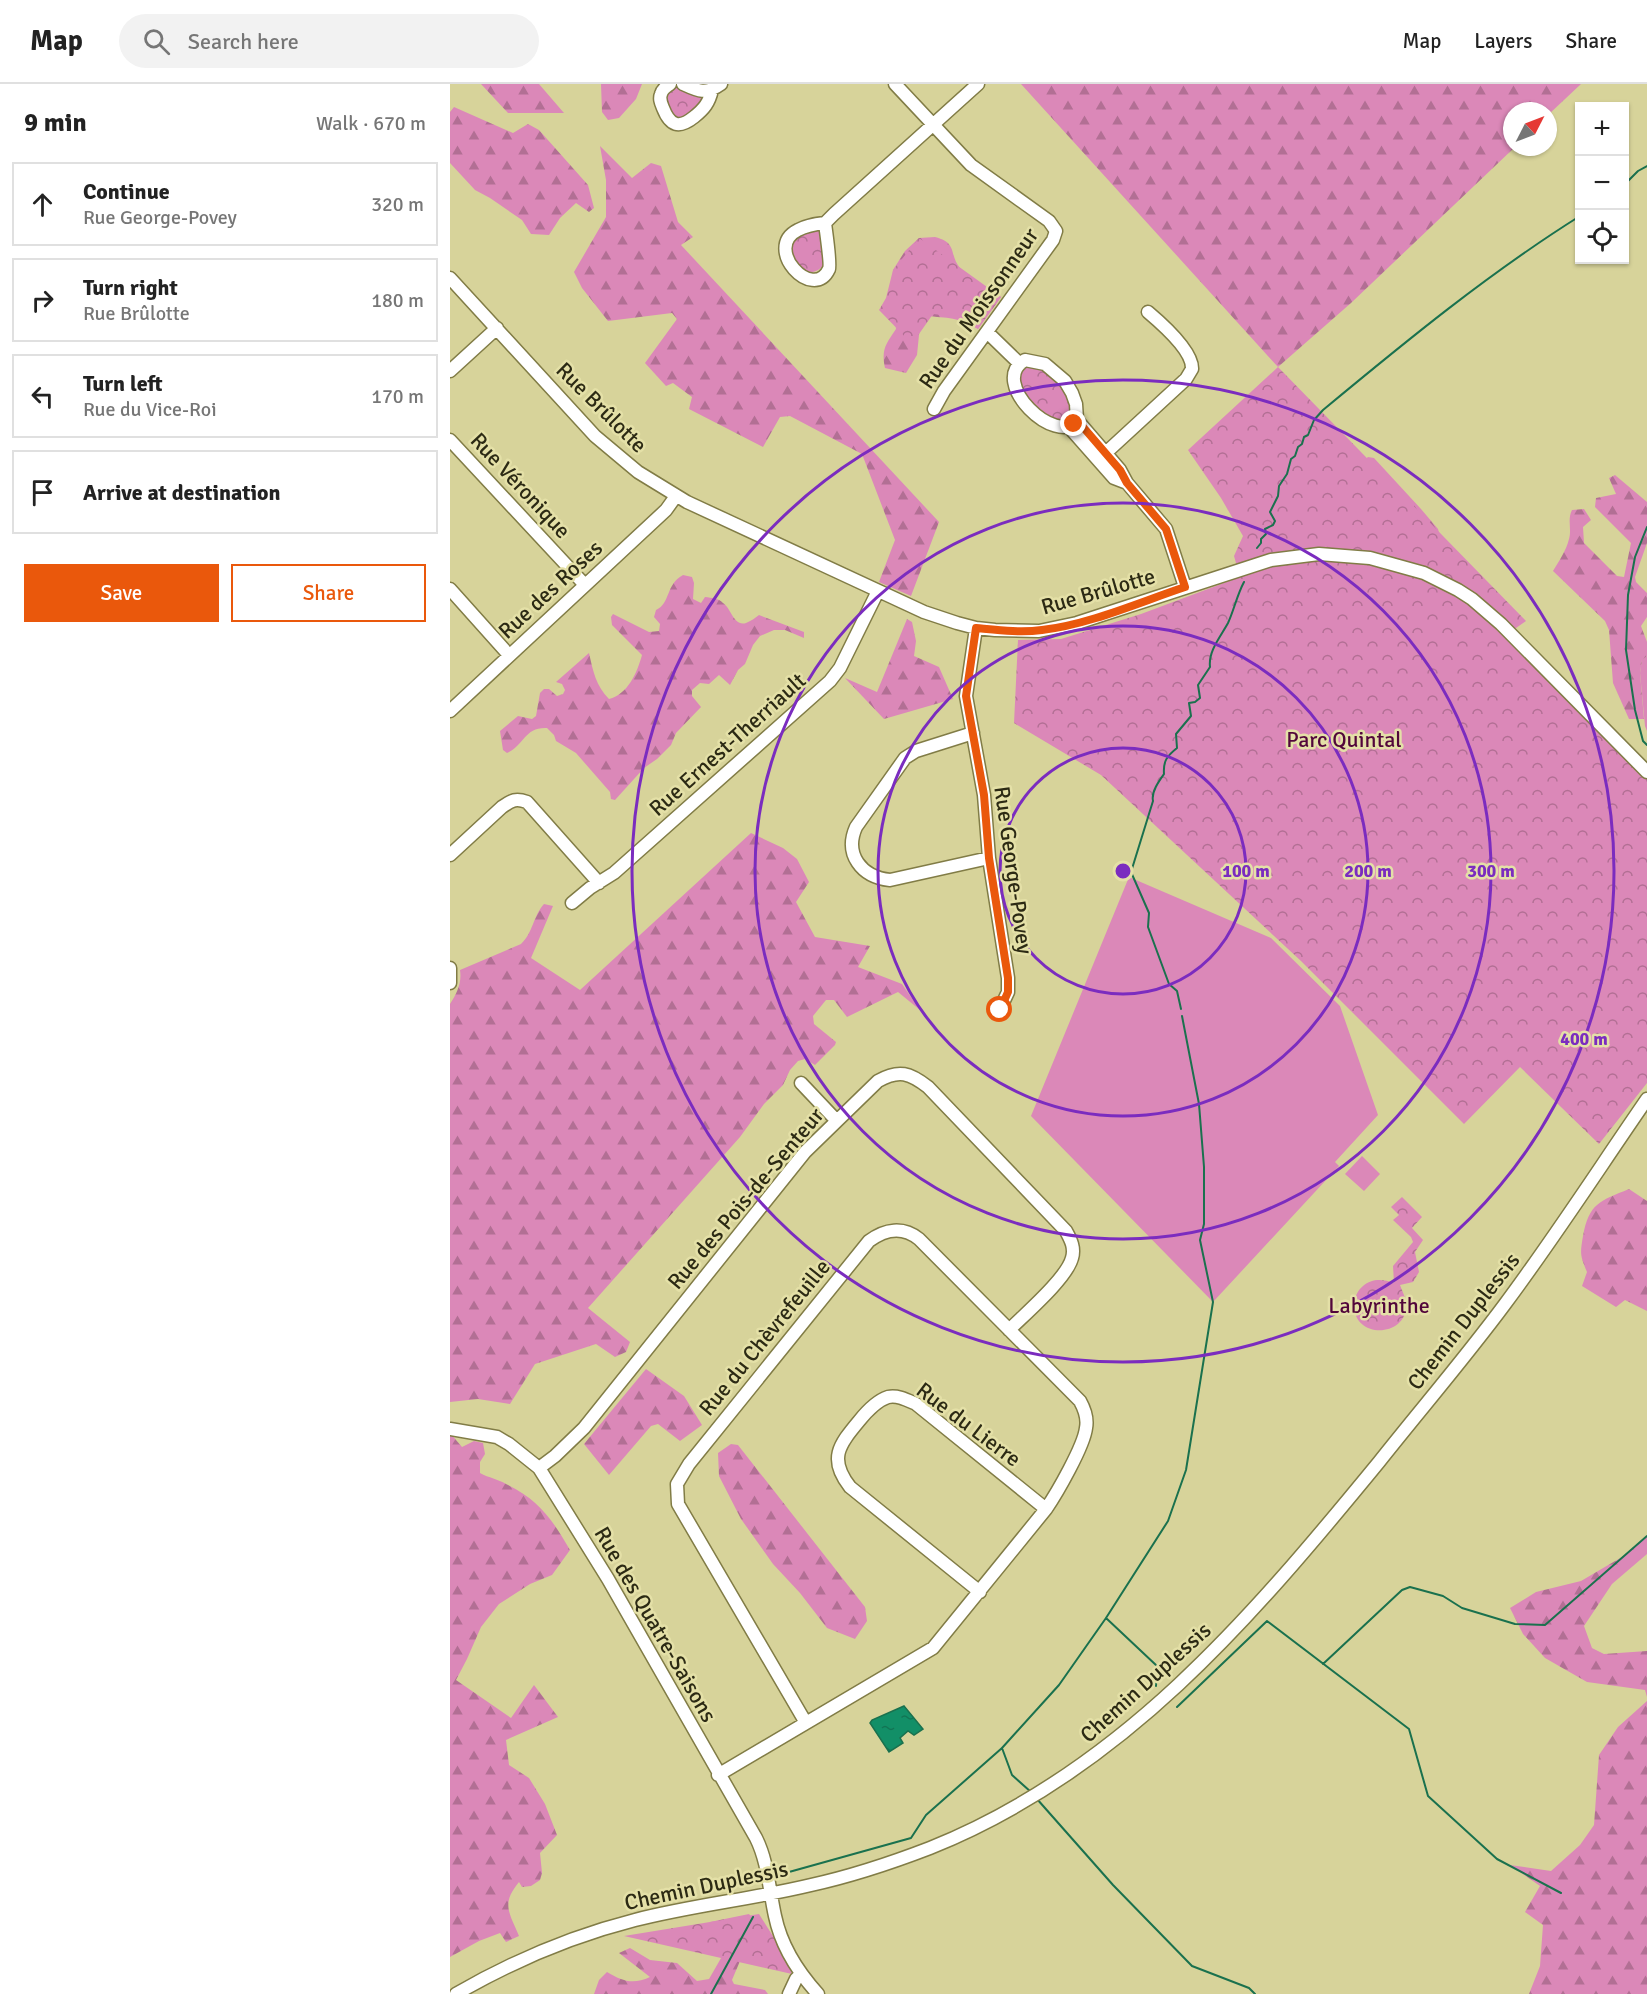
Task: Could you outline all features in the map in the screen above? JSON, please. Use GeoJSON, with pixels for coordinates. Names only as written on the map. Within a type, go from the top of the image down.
{"type":"FeatureCollection","features":[{"type":"Feature","properties":{"kind":"street"},"geometry":{"type":"LineString","coordinates":[[670,84],[663,89],[660,98],[669,121],[679,124],[687,122],[704,109],[717,87]]}},
{"type":"Feature","properties":{"kind":"street"},"geometry":{"type":"LineString","coordinates":[[683,84],[702,91],[717,87]]}},
{"type":"Feature","properties":{"kind":"street"},"geometry":{"type":"LineString","coordinates":[[895,84],[933,125]]}},
{"type":"Feature","properties":{"kind":"street"},"geometry":{"type":"LineString","coordinates":[[825,223],[829,269],[820,278],[813,280],[803,278],[791,267],[786,256],[786,246],[790,236],[800,229],[825,223],[978,84]]}},
{"type":"Feature","properties":{"kind":"street","name":"Rue du Moissonneur"},"geometry":{"type":"LineString","coordinates":[[933,125],[979,173],[1049,221],[1056,231],[1053,240],[944,391],[934,410]]}},
{"type":"Feature","properties":{"kind":"street","name":"Rue Brûlotte"},"geometry":{"type":"LineString","coordinates":[[450,278],[601,441],[638,472],[676,496],[940,618],[976,628],[1017,631],[1056,628],[1271,560],[1303,555],[1370,558],[1424,573],[1458,590],[1488,613],[1647,772]]}},
{"type":"Feature","properties":{"kind":"street"},"geometry":{"type":"LineString","coordinates":[[1102,456],[1186,379],[1192,369],[1190,357],[1164,326],[1148,312]]}},
{"type":"Feature","properties":{"kind":"street"},"geometry":{"type":"LineString","coordinates":[[450,371],[497,328]]}},
{"type":"Feature","properties":{"kind":"street"},"geometry":{"type":"LineString","coordinates":[[987,332],[1020,364]]}},
{"type":"Feature","properties":{"kind":"street"},"geometry":{"type":"LineString","coordinates":[[1025,360],[1045,364],[1060,375],[1072,393],[1076,404],[1073,423],[1059,426],[1047,422],[1029,409],[1016,390],[1014,376],[1020,364],[1025,360]]}},
{"type":"Feature","properties":{"kind":"street"},"geometry":{"type":"LineString","coordinates":[[1073,423],[1102,456],[1114,478],[1127,483],[1166,529],[1185,587]]}},
{"type":"Feature","properties":{"kind":"street","name":"Rue Véronique"},"geometry":{"type":"LineString","coordinates":[[450,440],[585,585]]}},
{"type":"Feature","properties":{"kind":"street","name":"Rue des Roses"},"geometry":{"type":"LineString","coordinates":[[450,711],[666,510],[676,496]]}},
{"type":"Feature","properties":{"kind":"street"},"geometry":{"type":"LineString","coordinates":[[450,589],[509,655]]}},
{"type":"Feature","properties":{"kind":"street","name":"Rue Ernest-Therriault"},"geometry":{"type":"LineString","coordinates":[[572,903],[614,873],[830,681],[840,668],[878,591]]}},
{"type":"Feature","properties":{"kind":"street","name":"Rue George-Povey"},"geometry":{"type":"LineString","coordinates":[[976,628],[966,690],[987,815],[989,858],[1008,978],[1008,992],[1000,1010]]}},
{"type":"Feature","properties":{"kind":"street"},"geometry":{"type":"LineString","coordinates":[[973,733],[916,750],[905,758],[856,827],[851,846],[860,867],[873,876],[890,880],[989,858]]}},
{"type":"Feature","properties":{"kind":"street"},"geometry":{"type":"LineString","coordinates":[[450,855],[509,801],[518,798],[527,802],[598,883]]}},
{"type":"Feature","properties":{"kind":"street"},"geometry":{"type":"LineString","coordinates":[[450,968],[450,983]]}},
{"type":"Feature","properties":{"kind":"street","name":"Rue des Pois-de-Senteur"},"geometry":{"type":"LineString","coordinates":[[539,1468],[584,1428],[805,1152],[878,1081],[888,1076],[899,1074],[913,1076],[928,1087],[1072,1240],[1073,1251],[1068,1270],[1009,1330]]}},
{"type":"Feature","properties":{"kind":"street"},"geometry":{"type":"LineString","coordinates":[[801,1083],[836,1120]]}},
{"type":"Feature","properties":{"kind":"street","name":"Chemin Duplessis"},"geometry":{"type":"LineString","coordinates":[[456,1994],[557,1944],[596,1931],[662,1914],[850,1876],[934,1846],[1013,1809],[1066,1776],[1117,1740],[1197,1667],[1270,1590],[1350,1497],[1473,1346],[1564,1221],[1647,1099]]}},
{"type":"Feature","properties":{"kind":"street","name":"Rue du Chèvrefeuille"},"geometry":{"type":"LineString","coordinates":[[806,1723],[678,1504],[677,1484],[682,1474],[843,1272],[869,1242],[882,1233],[899,1230],[914,1235],[1080,1401],[1087,1418],[1085,1436],[1057,1493],[1046,1509]]}},
{"type":"Feature","properties":{"kind":"street","name":"Rue du Lierre"},"geometry":{"type":"LineString","coordinates":[[980,1592],[850,1487],[839,1469],[837,1460],[841,1443],[848,1434],[878,1401],[896,1396],[906,1399],[916,1404],[1046,1509]]}},
{"type":"Feature","properties":{"kind":"street","name":"Rue des Quatre-Saisons"},"geometry":{"type":"LineString","coordinates":[[450,1429],[497,1437],[539,1468],[608,1579],[761,1848],[779,1929],[801,1974],[818,1994]]}},
{"type":"Feature","properties":{"kind":"street"},"geometry":{"type":"LineString","coordinates":[[718,1775],[926,1654],[940,1642],[1046,1509]]}},
{"type":"Feature","properties":{"kind":"street"},"geometry":{"type":"LineString","coordinates":[[789,1994],[801,1974]]}},
{"type":"Feature","properties":{"kind":"green space"},"geometry":{"type":"Polygon","coordinates":[[[481,84],[539,84],[564,113],[508,113],[481,84]]]}},
{"type":"Feature","properties":{"kind":"green space"},"geometry":{"type":"Polygon","coordinates":[[[601,84],[642,84],[636,99],[619,118],[608,120],[602,112],[601,84]]]}},
{"type":"Feature","properties":{"kind":"green space"},"geometry":{"type":"Polygon","coordinates":[[[1021,84],[1581,84],[1557,107],[1557,102],[1503,102],[1503,156],[1506,156],[1351,303],[1278,367],[1021,84]]]}},
{"type":"Feature","properties":{"kind":"green space"},"geometry":{"type":"Polygon","coordinates":[[[674,86],[702,96],[703,99],[701,106],[680,120],[669,109],[665,98],[665,94],[674,86]]]}},
{"type":"Feature","properties":{"kind":"green space"},"geometry":{"type":"Polygon","coordinates":[[[454,107],[513,133],[528,124],[539,130],[588,185],[594,208],[589,212],[576,203],[560,218],[549,235],[531,234],[522,220],[475,190],[450,163],[450,112],[454,107]]]}},
{"type":"Feature","properties":{"kind":"green space"},"geometry":{"type":"Polygon","coordinates":[[[600,146],[632,178],[651,163],[661,166],[678,222],[693,237],[681,245],[939,522],[911,596],[879,582],[895,540],[862,454],[790,416],[780,417],[763,447],[689,409],[692,397],[673,383],[666,386],[645,363],[677,319],[672,313],[608,321],[582,288],[574,272],[606,217],[606,180],[600,146]]]}},
{"type":"Feature","properties":{"kind":"green space"},"geometry":{"type":"Polygon","coordinates":[[[819,229],[823,265],[816,271],[809,272],[797,263],[792,248],[794,240],[801,234],[819,229]]]}},
{"type":"Feature","properties":{"kind":"green space"},"geometry":{"type":"Polygon","coordinates":[[[935,237],[950,246],[957,264],[965,273],[1001,297],[978,329],[956,319],[921,315],[917,355],[906,373],[885,368],[885,347],[896,329],[892,293],[893,270],[905,251],[919,238],[935,237]]]}},
{"type":"Feature","properties":{"kind":"green space"},"geometry":{"type":"Polygon","coordinates":[[[919,238],[1001,297],[978,329],[959,317],[933,314],[912,344],[879,310],[886,298],[893,270],[919,238]]]}},
{"type":"Feature","properties":{"kind":"green space"},"geometry":{"type":"Polygon","coordinates":[[[1035,365],[1057,377],[1071,402],[1072,415],[1062,422],[1045,417],[1021,392],[1020,370],[1023,366],[1035,365]]]}},
{"type":"Feature","properties":{"kind":"green space","name":"Parc Quintal"},"geometry":{"type":"Polygon","coordinates":[[[1278,367],[1526,621],[1506,635],[1647,778],[1647,1083],[1599,1144],[1520,1067],[1464,1124],[1301,961],[1101,775],[1014,723],[1018,640],[1061,639],[1141,614],[1240,577],[1234,556],[1243,536],[1221,498],[1188,450],[1278,367]]]}},
{"type":"Feature","properties":{"kind":"green space"},"geometry":{"type":"Polygon","coordinates":[[[1368,457],[1374,458],[1438,529],[1447,562],[1352,470],[1368,457]]]}},
{"type":"Feature","properties":{"kind":"green space"},"geometry":{"type":"Polygon","coordinates":[[[1615,475],[1647,502],[1647,543],[1635,577],[1636,582],[1647,593],[1647,617],[1641,626],[1647,642],[1647,656],[1642,660],[1640,673],[1644,719],[1629,719],[1613,683],[1609,630],[1605,621],[1553,571],[1568,543],[1572,510],[1584,509],[1591,520],[1583,527],[1584,543],[1617,576],[1624,577],[1631,543],[1595,507],[1596,498],[1616,494],[1609,478],[1615,475]]]}},
{"type":"Feature","properties":{"kind":"green space"},"geometry":{"type":"Polygon","coordinates":[[[683,575],[692,577],[693,599],[701,603],[705,597],[717,599],[726,605],[738,622],[746,623],[759,615],[804,632],[804,638],[785,630],[774,630],[760,636],[753,645],[745,664],[738,670],[730,685],[719,675],[709,684],[700,683],[692,690],[692,696],[701,707],[676,733],[671,745],[644,768],[615,800],[611,799],[610,792],[576,753],[556,741],[547,728],[539,728],[529,733],[518,746],[507,753],[503,750],[500,731],[518,716],[532,719],[536,716],[540,693],[544,689],[549,689],[557,696],[563,694],[565,690],[562,684],[556,682],[589,653],[596,678],[609,699],[621,693],[634,676],[642,655],[612,625],[611,617],[613,614],[649,632],[659,631],[660,624],[654,617],[656,610],[664,603],[673,584],[683,575]]]}},
{"type":"Feature","properties":{"kind":"green space"},"geometry":{"type":"Polygon","coordinates":[[[907,619],[912,622],[916,641],[914,656],[939,667],[953,699],[884,719],[845,678],[877,692],[907,619]]]}},
{"type":"Feature","properties":{"kind":"green space"},"geometry":{"type":"Polygon","coordinates":[[[1647,656],[1647,731],[1640,673],[1642,659],[1647,656]]]}},
{"type":"Feature","properties":{"kind":"green space"},"geometry":{"type":"Polygon","coordinates":[[[751,833],[783,848],[797,859],[809,882],[796,902],[815,937],[870,946],[858,967],[902,984],[920,1010],[898,992],[847,1017],[834,1000],[826,1000],[813,1016],[814,1024],[836,1042],[835,1045],[815,1065],[805,1059],[798,1061],[790,1070],[783,1085],[764,1104],[740,1137],[588,1308],[630,1342],[626,1352],[615,1357],[596,1344],[535,1364],[510,1404],[478,1399],[450,1402],[450,1004],[458,988],[460,970],[521,944],[544,904],[553,906],[531,958],[580,990],[751,833]]]}},
{"type":"Feature","properties":{"kind":"green space"},"geometry":{"type":"Polygon","coordinates":[[[1129,877],[1271,938],[1340,1006],[1378,1115],[1335,1162],[1339,1166],[1213,1302],[1031,1116],[1129,877]]]}},
{"type":"Feature","properties":{"kind":"green space"},"geometry":{"type":"Polygon","coordinates":[[[1362,1156],[1380,1174],[1364,1191],[1345,1174],[1362,1156]]]}},
{"type":"Feature","properties":{"kind":"green space"},"geometry":{"type":"Polygon","coordinates":[[[1629,1189],[1647,1201],[1647,1311],[1625,1300],[1616,1307],[1582,1286],[1587,1272],[1581,1247],[1589,1216],[1603,1200],[1629,1189]]]}},
{"type":"Feature","properties":{"kind":"green space","name":"Labyrinthe"},"geometry":{"type":"Polygon","coordinates":[[[1402,1197],[1422,1217],[1412,1228],[1423,1240],[1415,1252],[1419,1272],[1413,1282],[1400,1285],[1406,1302],[1405,1314],[1400,1322],[1392,1328],[1372,1329],[1363,1325],[1357,1317],[1354,1306],[1356,1295],[1363,1286],[1374,1280],[1394,1283],[1393,1266],[1413,1242],[1411,1237],[1393,1220],[1399,1215],[1391,1207],[1402,1197]]]}},
{"type":"Feature","properties":{"kind":"green space"},"geometry":{"type":"Polygon","coordinates":[[[646,1369],[684,1396],[702,1425],[680,1441],[658,1424],[651,1426],[609,1475],[584,1444],[646,1369]]]}},
{"type":"Feature","properties":{"kind":"green space"},"geometry":{"type":"Polygon","coordinates":[[[450,1433],[462,1447],[474,1441],[483,1443],[485,1454],[480,1462],[480,1473],[503,1482],[536,1504],[551,1520],[570,1550],[552,1575],[530,1584],[499,1604],[481,1627],[456,1680],[511,1718],[534,1685],[558,1717],[506,1740],[509,1765],[529,1778],[545,1804],[557,1835],[540,1853],[542,1873],[540,1880],[531,1886],[522,1887],[519,1882],[510,1896],[508,1908],[519,1936],[506,1942],[500,1933],[479,1941],[450,1957],[450,1433]]]}},
{"type":"Feature","properties":{"kind":"green space"},"geometry":{"type":"Polygon","coordinates":[[[731,1444],[738,1445],[865,1607],[867,1621],[855,1639],[827,1628],[800,1593],[773,1564],[741,1519],[719,1476],[718,1453],[731,1444]]]}},
{"type":"Feature","properties":{"kind":"green space"},"geometry":{"type":"Polygon","coordinates":[[[1647,1536],[1647,1554],[1612,1584],[1584,1626],[1592,1648],[1604,1654],[1647,1651],[1647,1697],[1645,1690],[1587,1682],[1545,1658],[1523,1634],[1510,1608],[1536,1592],[1581,1581],[1627,1554],[1647,1536]]]}},
{"type":"Feature","properties":{"kind":"green space"},"geometry":{"type":"Polygon","coordinates":[[[1647,1701],[1647,1994],[1529,1994],[1540,1966],[1543,1925],[1525,1912],[1540,1886],[1510,1865],[1551,1871],[1580,1845],[1594,1825],[1599,1755],[1618,1727],[1647,1701]]]}},
{"type":"Feature","properties":{"kind":"green space"},"geometry":{"type":"Polygon","coordinates":[[[749,1914],[756,1923],[732,1980],[734,1984],[765,1990],[768,1994],[594,1994],[599,1980],[607,1972],[628,1981],[650,1977],[619,1953],[630,1948],[650,1960],[677,1963],[697,1981],[709,1979],[736,1932],[710,1922],[749,1914]]]}},
{"type":"Feature","properties":{"kind":"green space"},"geometry":{"type":"Polygon","coordinates":[[[759,1914],[783,1952],[792,1974],[624,1936],[759,1914]]]}},
{"type":"Feature","properties":{"kind":"water"},"geometry":{"type":"Polygon","coordinates":[[[904,1706],[923,1729],[914,1735],[908,1731],[900,1738],[903,1743],[889,1752],[870,1723],[904,1706]]]}},
{"type":"Feature","properties":{"kind":"waterway"},"geometry":{"type":"LineString","coordinates":[[1629,180],[1647,166]]}},
{"type":"Feature","properties":{"kind":"waterway"},"geometry":{"type":"LineString","coordinates":[[1257,548],[1266,534],[1265,529],[1273,525],[1275,521],[1270,512],[1278,496],[1279,486],[1287,474],[1291,459],[1295,456],[1304,437],[1308,435],[1314,420],[1323,410],[1480,285],[1575,219]]}},
{"type":"Feature","properties":{"kind":"waterway"},"geometry":{"type":"LineString","coordinates":[[1647,527],[1635,557],[1628,595],[1626,650],[1635,710],[1643,741],[1647,745]]}},
{"type":"Feature","properties":{"kind":"waterway"},"geometry":{"type":"LineString","coordinates":[[1181,1009],[1177,991],[1169,984],[1148,927],[1149,913],[1131,872],[1153,801],[1154,790],[1164,774],[1166,759],[1177,748],[1176,734],[1191,716],[1189,703],[1200,698],[1198,685],[1210,667],[1213,649],[1228,623],[1244,582]]}},
{"type":"Feature","properties":{"kind":"waterway"},"geometry":{"type":"LineString","coordinates":[[789,1872],[911,1838],[926,1815],[1002,1748],[1059,1685],[1106,1618],[1168,1521],[1186,1470],[1213,1302],[1200,1240],[1204,1224],[1204,1167],[1199,1104],[1182,1016]]}},
{"type":"Feature","properties":{"kind":"waterway"},"geometry":{"type":"LineString","coordinates":[[1323,1664],[1402,1590],[1410,1587],[1443,1596],[1462,1608],[1515,1624],[1545,1625],[1647,1536]]}},
{"type":"Feature","properties":{"kind":"waterway"},"geometry":{"type":"LineString","coordinates":[[1106,1618],[1157,1666],[1156,1686]]}},
{"type":"Feature","properties":{"kind":"waterway"},"geometry":{"type":"LineString","coordinates":[[1177,1707],[1267,1621],[1409,1729],[1428,1796],[1497,1859],[1561,1893]]}},
{"type":"Feature","properties":{"kind":"waterway"},"geometry":{"type":"LineString","coordinates":[[1002,1748],[1012,1775],[1031,1792]]}},
{"type":"Feature","properties":{"kind":"waterway"},"geometry":{"type":"LineString","coordinates":[[1037,1799],[1113,1885],[1192,1966],[1249,1988],[1255,1994]]}},
{"type":"Feature","properties":{"kind":"waterway"},"geometry":{"type":"LineString","coordinates":[[711,1994],[753,1917]]}},
{"type":"Feature","properties":{"kind":"route"},"geometry":{"type":"LineString","coordinates":[[1000,1010],[1008,992],[1008,978],[989,858],[987,815],[966,696],[976,628],[1017,631],[1056,628],[1185,587],[1166,529],[1077,420],[1074,424]]}}]}
